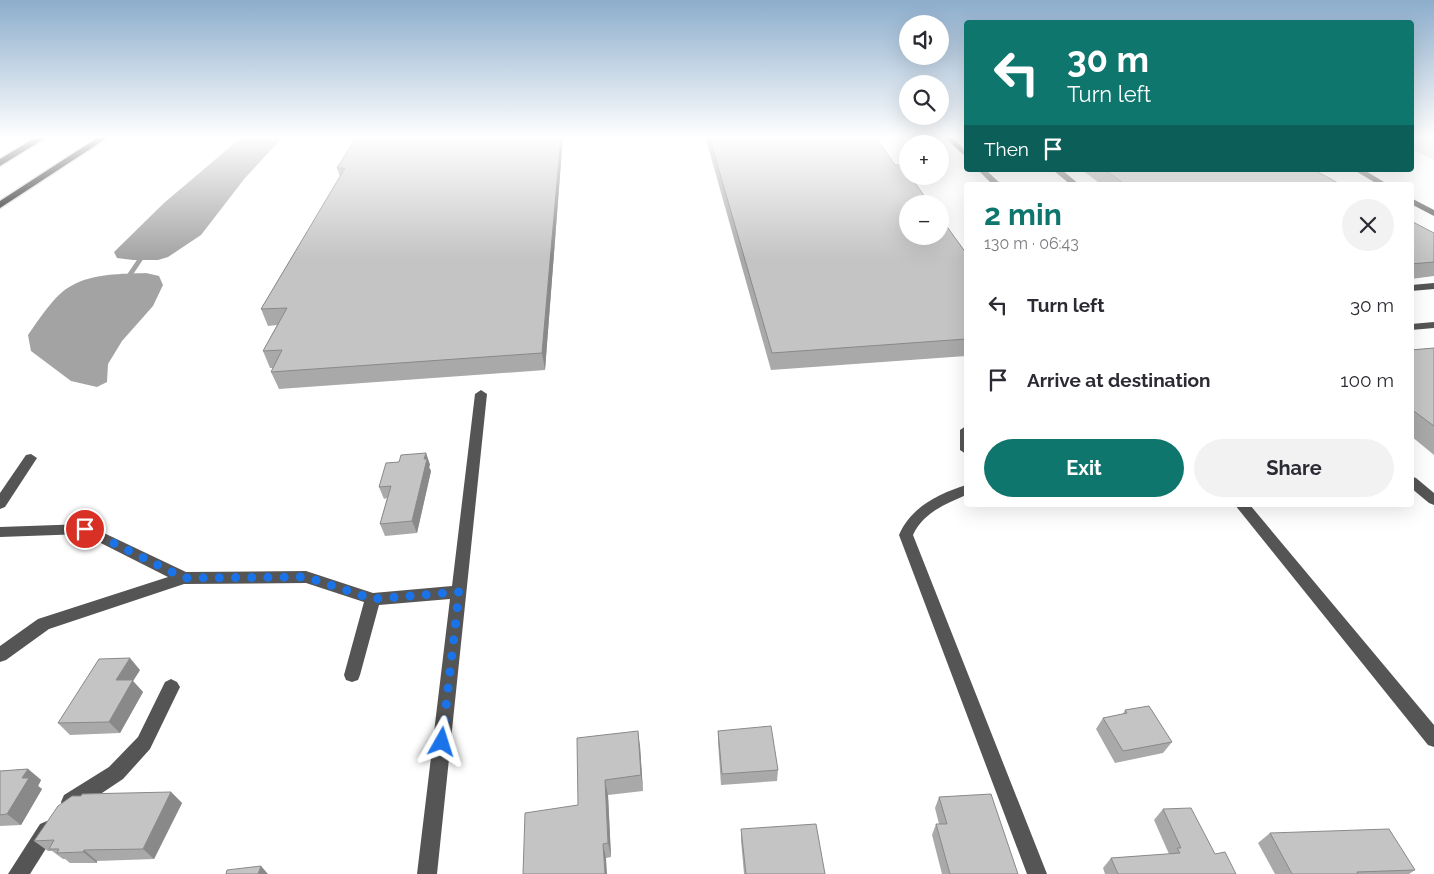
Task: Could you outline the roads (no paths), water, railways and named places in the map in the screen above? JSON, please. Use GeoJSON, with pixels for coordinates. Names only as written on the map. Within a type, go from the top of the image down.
{"type":"FeatureCollection","features":[{"type":"Feature","properties":{"kind":"highway"},"geometry":{"type":"LineString","coordinates":[[0,204],[42,177]]}},
{"type":"Feature","properties":{"kind":"street"},"geometry":{"type":"LineString","coordinates":[[1414,202],[1434,213]]}},
{"type":"Feature","properties":{"kind":"street"},"geometry":{"type":"LineString","coordinates":[[1414,288],[1434,286]]}},
{"type":"Feature","properties":{"kind":"street"},"geometry":{"type":"LineString","coordinates":[[1414,327],[1434,326]]}},
{"type":"Feature","properties":{"kind":"street"},"geometry":{"type":"LineString","coordinates":[[427,874],[481,394]]}},
{"type":"Feature","properties":{"kind":"street"},"geometry":{"type":"LineString","coordinates":[[0,504],[31,458]]}},
{"type":"Feature","properties":{"kind":"street"},"geometry":{"type":"LineString","coordinates":[[1414,483],[1434,500]]}},
{"type":"Feature","properties":{"kind":"street"},"geometry":{"type":"LineString","coordinates":[[964,491],[929,506],[909,526],[906,535],[1037,874]]}},
{"type":"Feature","properties":{"kind":"street"},"geometry":{"type":"LineString","coordinates":[[1244,507],[1434,739]]}},
{"type":"Feature","properties":{"kind":"street"},"geometry":{"type":"LineString","coordinates":[[0,532],[85,529],[184,578]]}},
{"type":"Feature","properties":{"kind":"street"},"geometry":{"type":"LineString","coordinates":[[0,655],[44,624],[184,578],[306,577],[373,599],[459,592]]}},
{"type":"Feature","properties":{"kind":"street"},"geometry":{"type":"LineString","coordinates":[[352,675],[373,599]]}},
{"type":"Feature","properties":{"kind":"street"},"geometry":{"type":"LineString","coordinates":[[18,874],[63,808],[116,773],[144,743],[171,687]]}},
{"type":"Feature","properties":{"kind":"waterway"},"geometry":{"type":"LineString","coordinates":[[125,282],[145,252]]}}]}
